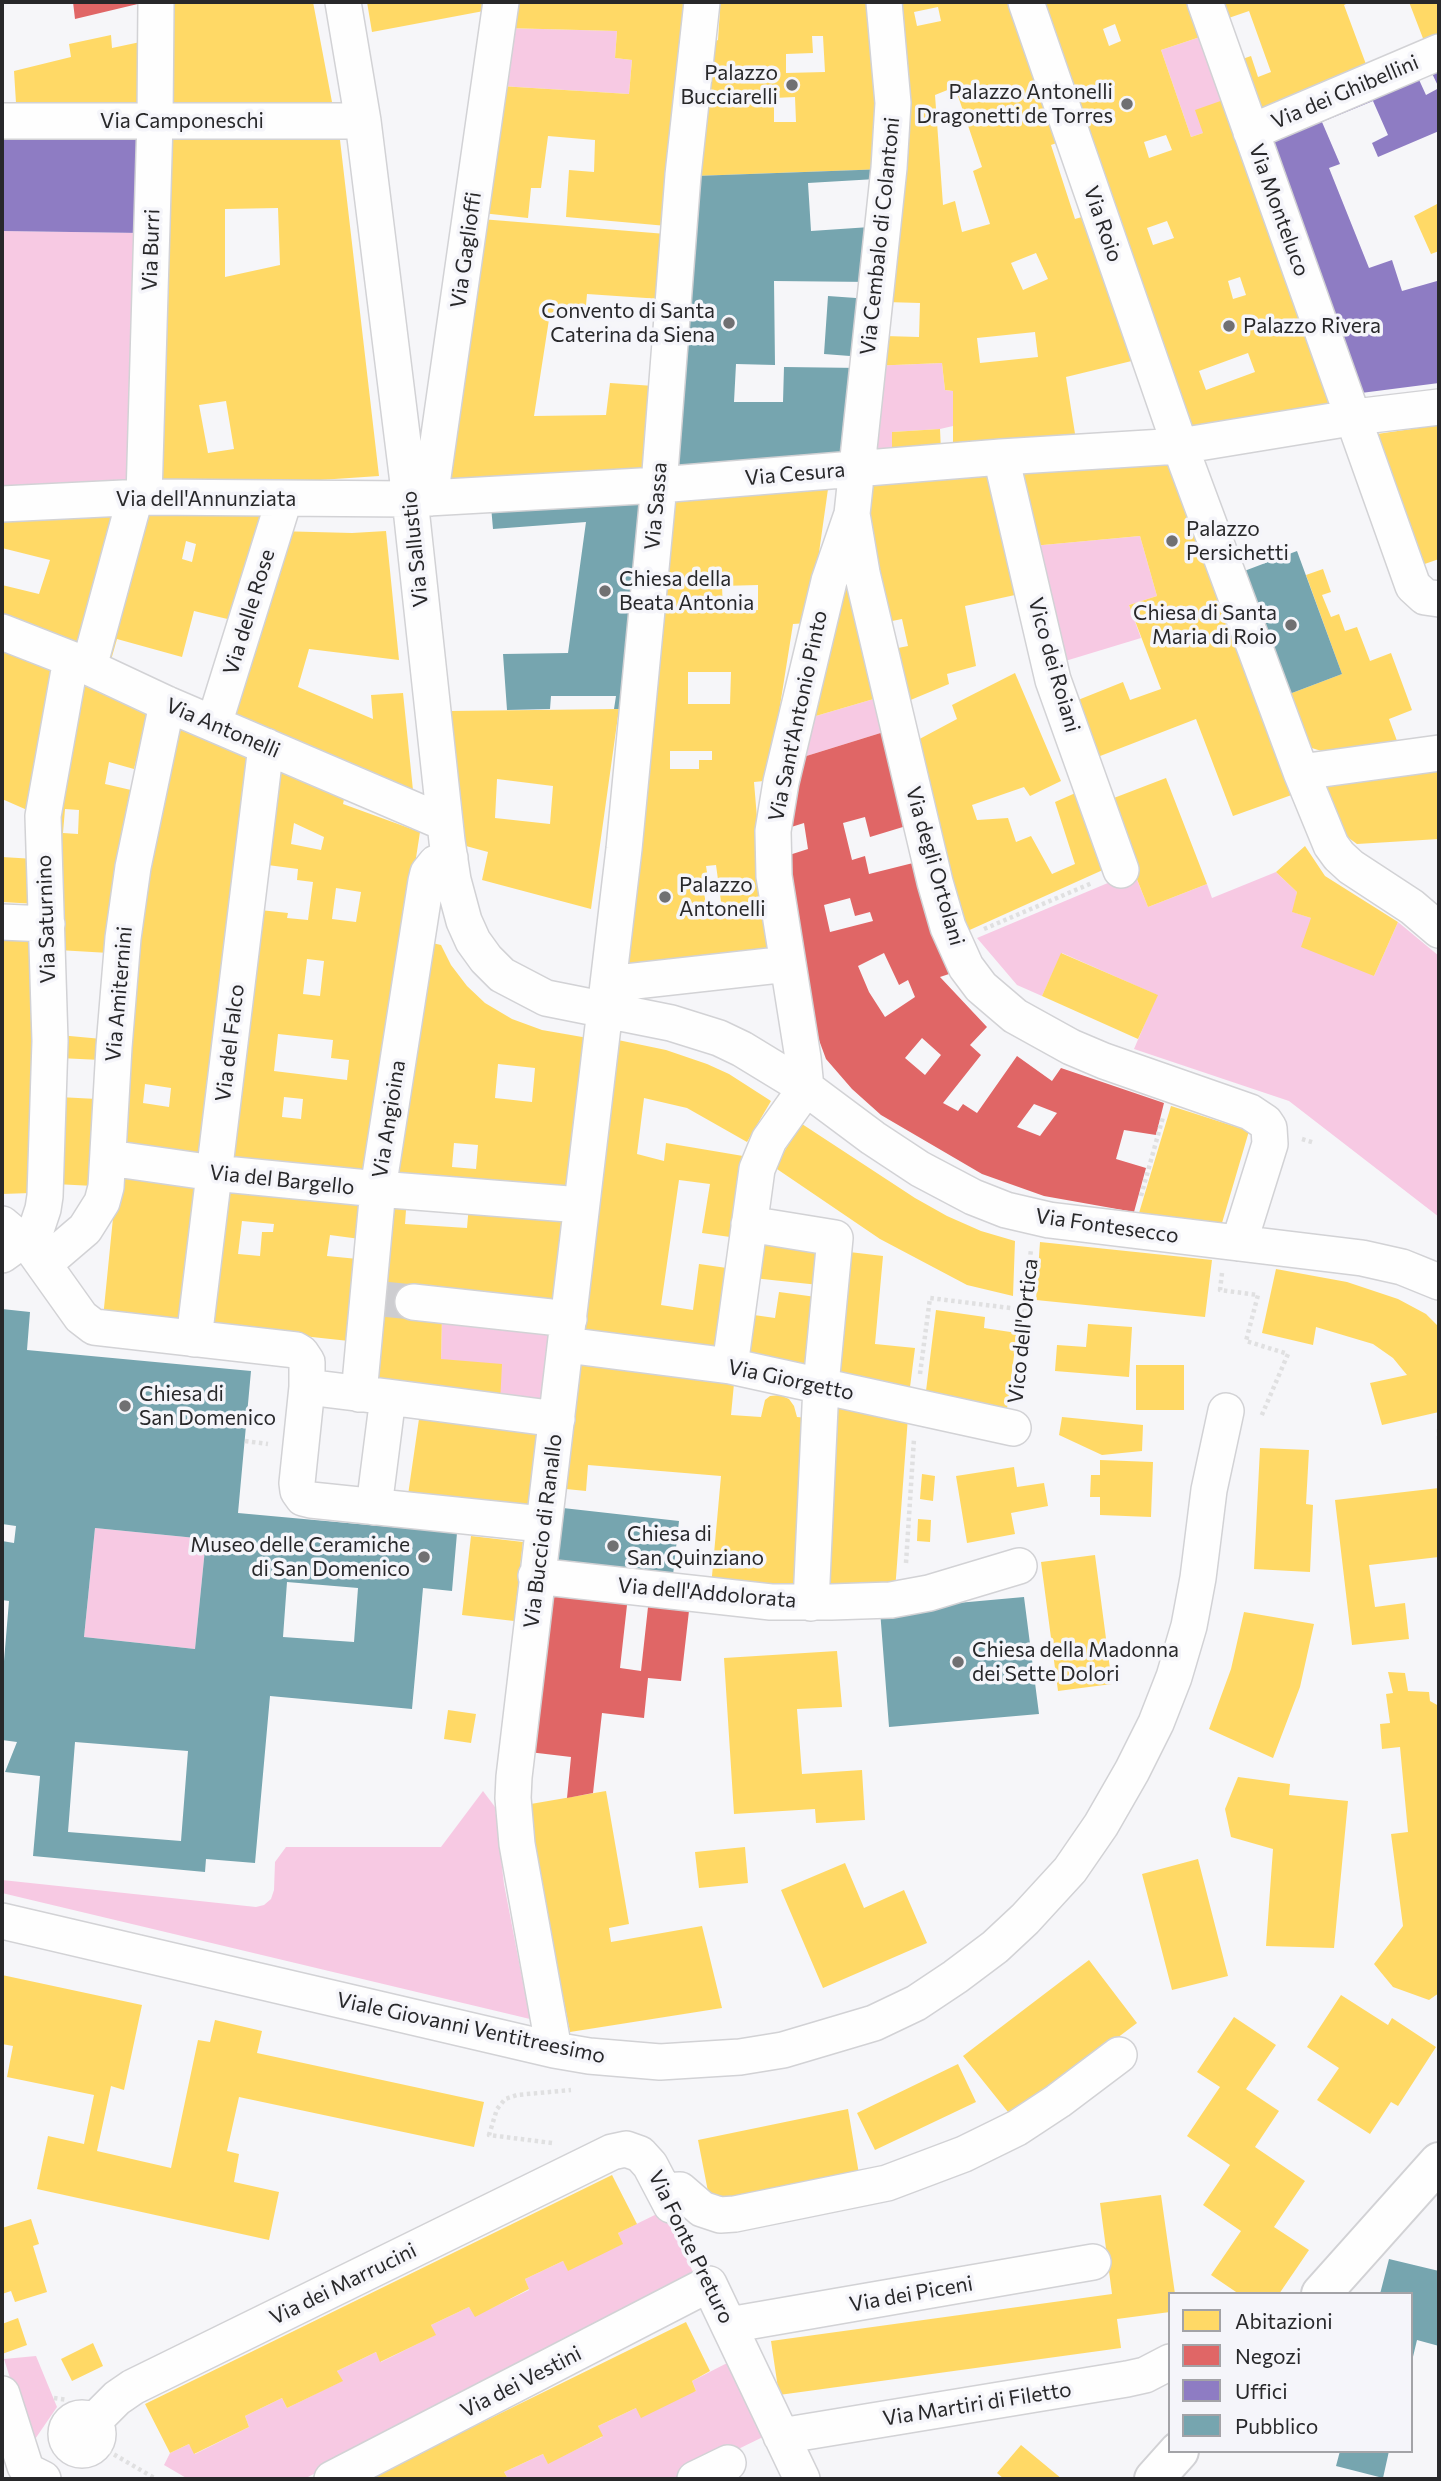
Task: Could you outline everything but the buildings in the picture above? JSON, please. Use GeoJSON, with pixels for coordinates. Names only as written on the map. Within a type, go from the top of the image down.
{"type":"FeatureCollection","features":[{"type":"Feature","properties":{"kind":"main road"},"geometry":{"type":"LineString","coordinates":[[1323,2292],[1439,2162]]}},
{"type":"Feature","properties":{"kind":"main road"},"geometry":{"type":"LineString","coordinates":[[1154,2479],[1177,2453]]}},
{"type":"Feature","properties":{"kind":"street","name":"Via Burri"},"geometry":{"type":"LineString","coordinates":[[80,663],[140,498],[155,121],[156,2]]}},
{"type":"Feature","properties":{"kind":"street","name":"Via Sallustio"},"geometry":{"type":"LineString","coordinates":[[343,2],[420,499],[445,823],[453,880],[464,921],[473,941],[502,975],[546,998],[607,997]]}},
{"type":"Feature","properties":{"kind":"street","name":"Via Gaglioffi"},"geometry":{"type":"LineString","coordinates":[[420,499],[501,2]]}},
{"type":"Feature","properties":{"kind":"street","name":"Via Sassa"},"geometry":{"type":"LineString","coordinates":[[607,997],[659,485],[683,175],[702,2]]}},
{"type":"Feature","properties":{"kind":"street","name":"Via Cembalo di Colantoni"},"geometry":{"type":"LineString","coordinates":[[855,469],[889,168],[893,103],[884,2]]}},
{"type":"Feature","properties":{"kind":"street","name":"Via Roio"},"geometry":{"type":"LineString","coordinates":[[1026,2],[1180,446],[1301,772],[1328,836],[1335,851],[1345,862],[1412,907],[1439,930]]}},
{"type":"Feature","properties":{"kind":"street","name":"Via Monteluco"},"geometry":{"type":"LineString","coordinates":[[1205,2],[1399,548],[1416,590],[1425,597],[1439,599]]}},
{"type":"Feature","properties":{"kind":"street","name":"Via dei Ghibellini"},"geometry":{"type":"LineString","coordinates":[[1251,132],[1439,52]]}},
{"type":"Feature","properties":{"kind":"street","name":"Via Camponeschi"},"geometry":{"type":"LineString","coordinates":[[2,121],[363,121]]}},
{"type":"Feature","properties":{"kind":"street","name":"Via Cesura"},"geometry":{"type":"LineString","coordinates":[[420,499],[659,485],[1000,457],[1180,446],[1439,407]]}},
{"type":"Feature","properties":{"kind":"street","name":"Vico dei Roiani"},"geometry":{"type":"LineString","coordinates":[[1000,457],[1054,680],[1121,870]]}},
{"type":"Feature","properties":{"kind":"street","name":"Via degli Ortolani"},"geometry":{"type":"LineString","coordinates":[[855,469],[852,514],[862,573],[935,882],[954,942],[966,967],[981,987],[1015,1016],[1071,1047],[1250,1112],[1265,1122],[1269,1128],[1270,1144],[1231,1255]]}},
{"type":"Feature","properties":{"kind":"street","name":"Via dell'Annunziata"},"geometry":{"type":"LineString","coordinates":[[2,504],[140,498],[420,499]]}},
{"type":"Feature","properties":{"kind":"street","name":"Via delle Rose"},"geometry":{"type":"LineString","coordinates":[[214,724],[284,499]]}},
{"type":"Feature","properties":{"kind":"street","name":"Via Sant'Antonio Pinto"},"geometry":{"type":"LineString","coordinates":[[806,1088],[774,876],[773,831],[776,806],[829,581],[852,514]]}},
{"type":"Feature","properties":{"kind":"street","name":"Via Antonelli"},"geometry":{"type":"LineString","coordinates":[[2,632],[80,663],[167,704],[445,823]]}},
{"type":"Feature","properties":{"kind":"street","name":"Via Saturnino"},"geometry":{"type":"LineString","coordinates":[[18,1246],[37,1227],[46,1182],[50,1041],[43,816],[80,663]]}},
{"type":"Feature","properties":{"kind":"street","name":"Via Amiternini"},"geometry":{"type":"LineString","coordinates":[[18,1246],[77,1238],[95,1216],[106,1187],[123,938],[133,867],[167,704]]}},
{"type":"Feature","properties":{"kind":"street","name":"Via del Falco"},"geometry":{"type":"LineString","coordinates":[[194,1339],[266,746]]}},
{"type":"Feature","properties":{"kind":"street"},"geometry":{"type":"LineString","coordinates":[[1301,772],[1439,753]]}},
{"type":"Feature","properties":{"kind":"street","name":"Via Angioina"},"geometry":{"type":"LineString","coordinates":[[374,1507],[374,1395],[388,1300],[378,1189],[426,881],[428,873],[436,863],[450,859]]}},
{"type":"Feature","properties":{"kind":"street"},"geometry":{"type":"LineString","coordinates":[[2,922],[47,924]]}},
{"type":"Feature","properties":{"kind":"street"},"geometry":{"type":"LineString","coordinates":[[607,997],[788,964]]}},
{"type":"Feature","properties":{"kind":"street","name":"Via Fontesecco"},"geometry":{"type":"LineString","coordinates":[[607,997],[671,1023],[719,1038],[754,1056],[806,1088],[920,1169],[973,1197],[1006,1210],[1041,1219],[1133,1231],[1231,1255],[1362,1258],[1402,1267],[1439,1282]]}},
{"type":"Feature","properties":{"kind":"street","name":"Via Buccio di Ranallo"},"geometry":{"type":"LineString","coordinates":[[555,2050],[520,1863],[513,1798],[542,1524],[568,1332],[607,997]]}},
{"type":"Feature","properties":{"kind":"street"},"geometry":{"type":"LineString","coordinates":[[730,1366],[749,1224],[762,1154],[806,1088]]}},
{"type":"Feature","properties":{"kind":"street","name":"Via del Bargello"},"geometry":{"type":"LineString","coordinates":[[109,1158],[214,1173],[581,1205]]}},
{"type":"Feature","properties":{"kind":"street"},"geometry":{"type":"LineString","coordinates":[[749,1224],[835,1238],[821,1385],[811,1603]]}},
{"type":"Feature","properties":{"kind":"street"},"geometry":{"type":"LineString","coordinates":[[18,1246],[81,1317],[94,1326],[291,1349],[301,1353],[308,1367],[297,1483],[300,1495],[307,1500],[542,1524]]}},
{"type":"Feature","properties":{"kind":"street","name":"Via Giorgetto"},"geometry":{"type":"LineString","coordinates":[[388,1300],[568,1332],[1013,1428]]}},
{"type":"Feature","properties":{"kind":"street"},"geometry":{"type":"LineString","coordinates":[[307,1387],[557,1419]]}},
{"type":"Feature","properties":{"kind":"street","name":"Viale Giovanni Ventitreesimo"},"geometry":{"type":"LineString","coordinates":[[2,1921],[555,2050],[622,2060],[740,2057],[783,2050],[874,2022],[916,2003],[995,1947],[1070,1870],[1101,1825],[1156,1723],[1174,1677],[1189,1626],[1209,1490],[1226,1411]]}},
{"type":"Feature","properties":{"kind":"street","name":"Via dell'Addolorata"},"geometry":{"type":"LineString","coordinates":[[536,1576],[771,1602],[811,1603],[879,1600],[929,1593],[1019,1566]]}},
{"type":"Feature","properties":{"kind":"street","name":"Via Fonte Preturo"},"geometry":{"type":"LineString","coordinates":[[601,2157],[620,2150],[633,2150],[650,2165],[668,2198],[680,2190],[702,2209],[720,2215],[735,2214],[887,2183],[964,2154],[1017,2128],[1119,2056]]}},
{"type":"Feature","properties":{"kind":"street","name":"Via dei Marrucini"},"geometry":{"type":"LineString","coordinates":[[44,2479],[86,2437],[117,2398],[132,2387],[601,2157]]}},
{"type":"Feature","properties":{"kind":"street","name":"Via dei Piceni"},"geometry":{"type":"LineString","coordinates":[[729,2325],[1094,2262]]}},
{"type":"Feature","properties":{"kind":"street","name":"Via Fonte Preturo"},"geometry":{"type":"LineString","coordinates":[[709,2284],[802,2479]]}},
{"type":"Feature","properties":{"kind":"street","name":"Via dei Vestini"},"geometry":{"type":"LineString","coordinates":[[332,2479],[709,2284]]}},
{"type":"Feature","properties":{"kind":"street","name":"Via Martiri di Filetto"},"geometry":{"type":"LineString","coordinates":[[781,2436],[1127,2379],[1145,2375],[1168,2363]]}},
{"type":"Feature","properties":{"kind":"street"},"geometry":{"type":"LineString","coordinates":[[2,2394],[24,2466],[29,2472],[44,2479]]}},
{"type":"Feature","properties":{"kind":"street"},"geometry":{"type":"LineString","coordinates":[[695,2479],[728,2463]]}},
{"type":"Feature","properties":{"kind":"path"},"geometry":{"type":"LineString","coordinates":[[954,942],[1121,870]]}},
{"type":"Feature","properties":{"kind":"path"},"geometry":{"type":"LineString","coordinates":[[1133,1231],[1171,1085]]}},
{"type":"Feature","properties":{"kind":"path","name":"Vico dell'Ortica"},"geometry":{"type":"LineString","coordinates":[[1013,1428],[1031,1247]]}},
{"type":"Feature","properties":{"kind":"path"},"geometry":{"type":"LineString","coordinates":[[1231,1255],[1220,1290],[1258,1296],[1245,1341],[1288,1354],[1258,1425]]}},
{"type":"Feature","properties":{"kind":"path"},"geometry":{"type":"LineString","coordinates":[[1439,1429],[1439,1442]]}},
{"type":"Feature","properties":{"kind":"path"},"geometry":{"type":"LineString","coordinates":[[245,1441],[268,1444]]}},
{"type":"Feature","properties":{"kind":"path"},"geometry":{"type":"LineString","coordinates":[[577,2090],[509,2097],[498,2106],[489,2135],[588,2147],[601,2157]]}},
{"type":"Feature","properties":{"kind":"path"},"geometry":{"type":"LineString","coordinates":[[86,2437],[156,2479]]}},
{"type":"Feature","properties":{"kind":"shaded area"},"geometry":{"type":"Polygon","coordinates":[[[505,28],[617,31],[615,58],[632,60],[629,94],[500,86],[505,28]]]}},
{"type":"Feature","properties":{"kind":"shaded area"},"geometry":{"type":"Polygon","coordinates":[[[1206,35],[1229,98],[1203,133],[1191,137],[1161,50],[1206,35]]]}},
{"type":"Feature","properties":{"kind":"shaded area"},"geometry":{"type":"Polygon","coordinates":[[[2,231],[141,233],[133,488],[2,496],[2,231]]]}},
{"type":"Feature","properties":{"kind":"shaded area"},"geometry":{"type":"Polygon","coordinates":[[[942,363],[945,390],[953,391],[953,426],[892,432],[892,456],[861,459],[870,366],[942,363]]]}},
{"type":"Feature","properties":{"kind":"shaded area"},"geometry":{"type":"Polygon","coordinates":[[[1140,536],[1157,596],[1129,605],[1141,638],[1062,662],[1032,546],[1140,536]]]}},
{"type":"Feature","properties":{"kind":"shaded area"},"geometry":{"type":"Polygon","coordinates":[[[877,698],[887,731],[800,758],[809,718],[877,698]]]}},
{"type":"Feature","properties":{"kind":"shaded area"},"geometry":{"type":"Polygon","coordinates":[[[1134,872],[1148,907],[1207,884],[1212,898],[1276,872],[1297,892],[1293,912],[1311,918],[1374,976],[1398,922],[1439,956],[1439,1217],[1289,1101],[1134,1049],[1157,995],[1062,953],[1042,996],[1017,985],[977,938],[1134,872]]]}},
{"type":"Feature","properties":{"kind":"shaded area"},"geometry":{"type":"Polygon","coordinates":[[[442,1316],[557,1328],[546,1409],[500,1403],[441,1359],[442,1316]]]}},
{"type":"Feature","properties":{"kind":"shaded area"},"geometry":{"type":"Polygon","coordinates":[[[95,1528],[206,1539],[195,1649],[84,1637],[95,1528]]]}},
{"type":"Feature","properties":{"kind":"shaded area"},"geometry":{"type":"Polygon","coordinates":[[[483,1791],[495,1807],[504,1884],[530,2019],[2,1893],[2,1880],[256,1907],[271,1899],[275,1862],[286,1847],[441,1847],[483,1791]]]}},
{"type":"Feature","properties":{"kind":"shaded area"},"geometry":{"type":"Polygon","coordinates":[[[663,2211],[696,2278],[304,2479],[188,2479],[164,2465],[170,2453],[189,2444],[195,2454],[249,2427],[245,2416],[282,2398],[287,2408],[342,2381],[337,2371],[376,2352],[381,2362],[435,2335],[431,2325],[469,2307],[475,2316],[529,2290],[525,2279],[563,2261],[568,2270],[622,2244],[618,2233],[663,2211]]]}},
{"type":"Feature","properties":{"kind":"shaded area"},"geometry":{"type":"Polygon","coordinates":[[[36,2356],[57,2407],[31,2445],[4,2359],[36,2356]]]}},
{"type":"Feature","properties":{"kind":"shaded area"},"geometry":{"type":"Polygon","coordinates":[[[733,2360],[769,2434],[677,2479],[508,2479],[504,2472],[543,2454],[548,2463],[602,2437],[598,2426],[636,2408],[696,2391],[692,2381],[733,2360]]]}},
{"type":"Feature","properties":{"kind":"tunnel"},"geometry":{"type":"LineString","coordinates":[[382,1299],[413,1302]]}},
{"type":"Feature","properties":{"kind":"place","name":"Palazzo Bucciarelli"},"geometry":{"type":"Point","coordinates":[792,85]}},
{"type":"Feature","properties":{"kind":"place","name":"Palazzo Antonelli Dragonetti de Torres"},"geometry":{"type":"Point","coordinates":[1127,104]}},
{"type":"Feature","properties":{"kind":"place","name":"Convento di Santa Caterina da Siena"},"geometry":{"type":"Point","coordinates":[729,323]}},
{"type":"Feature","properties":{"kind":"place","name":"Palazzo Rivera"},"geometry":{"type":"Point","coordinates":[1229,326]}},
{"type":"Feature","properties":{"kind":"place","name":"Palazzo Persichetti"},"geometry":{"type":"Point","coordinates":[1172,541]}},
{"type":"Feature","properties":{"kind":"place","name":"Chiesa della Beata Antonia"},"geometry":{"type":"Point","coordinates":[605,591]}},
{"type":"Feature","properties":{"kind":"place","name":"Chiesa di Santa Maria di Roio"},"geometry":{"type":"Point","coordinates":[1291,625]}},
{"type":"Feature","properties":{"kind":"place","name":"Palazzo Antonelli"},"geometry":{"type":"Point","coordinates":[665,897]}},
{"type":"Feature","properties":{"kind":"place","name":"Chiesa di San Domenico"},"geometry":{"type":"Point","coordinates":[125,1406]}},
{"type":"Feature","properties":{"kind":"place","name":"Chiesa di San Quinziano"},"geometry":{"type":"Point","coordinates":[613,1546]}},
{"type":"Feature","properties":{"kind":"place","name":"Museo delle Ceramiche di San Domenico"},"geometry":{"type":"Point","coordinates":[424,1557]}},
{"type":"Feature","properties":{"kind":"place","name":"Chiesa della Madonna dei Sette Dolori"},"geometry":{"type":"Point","coordinates":[958,1662]}}]}
